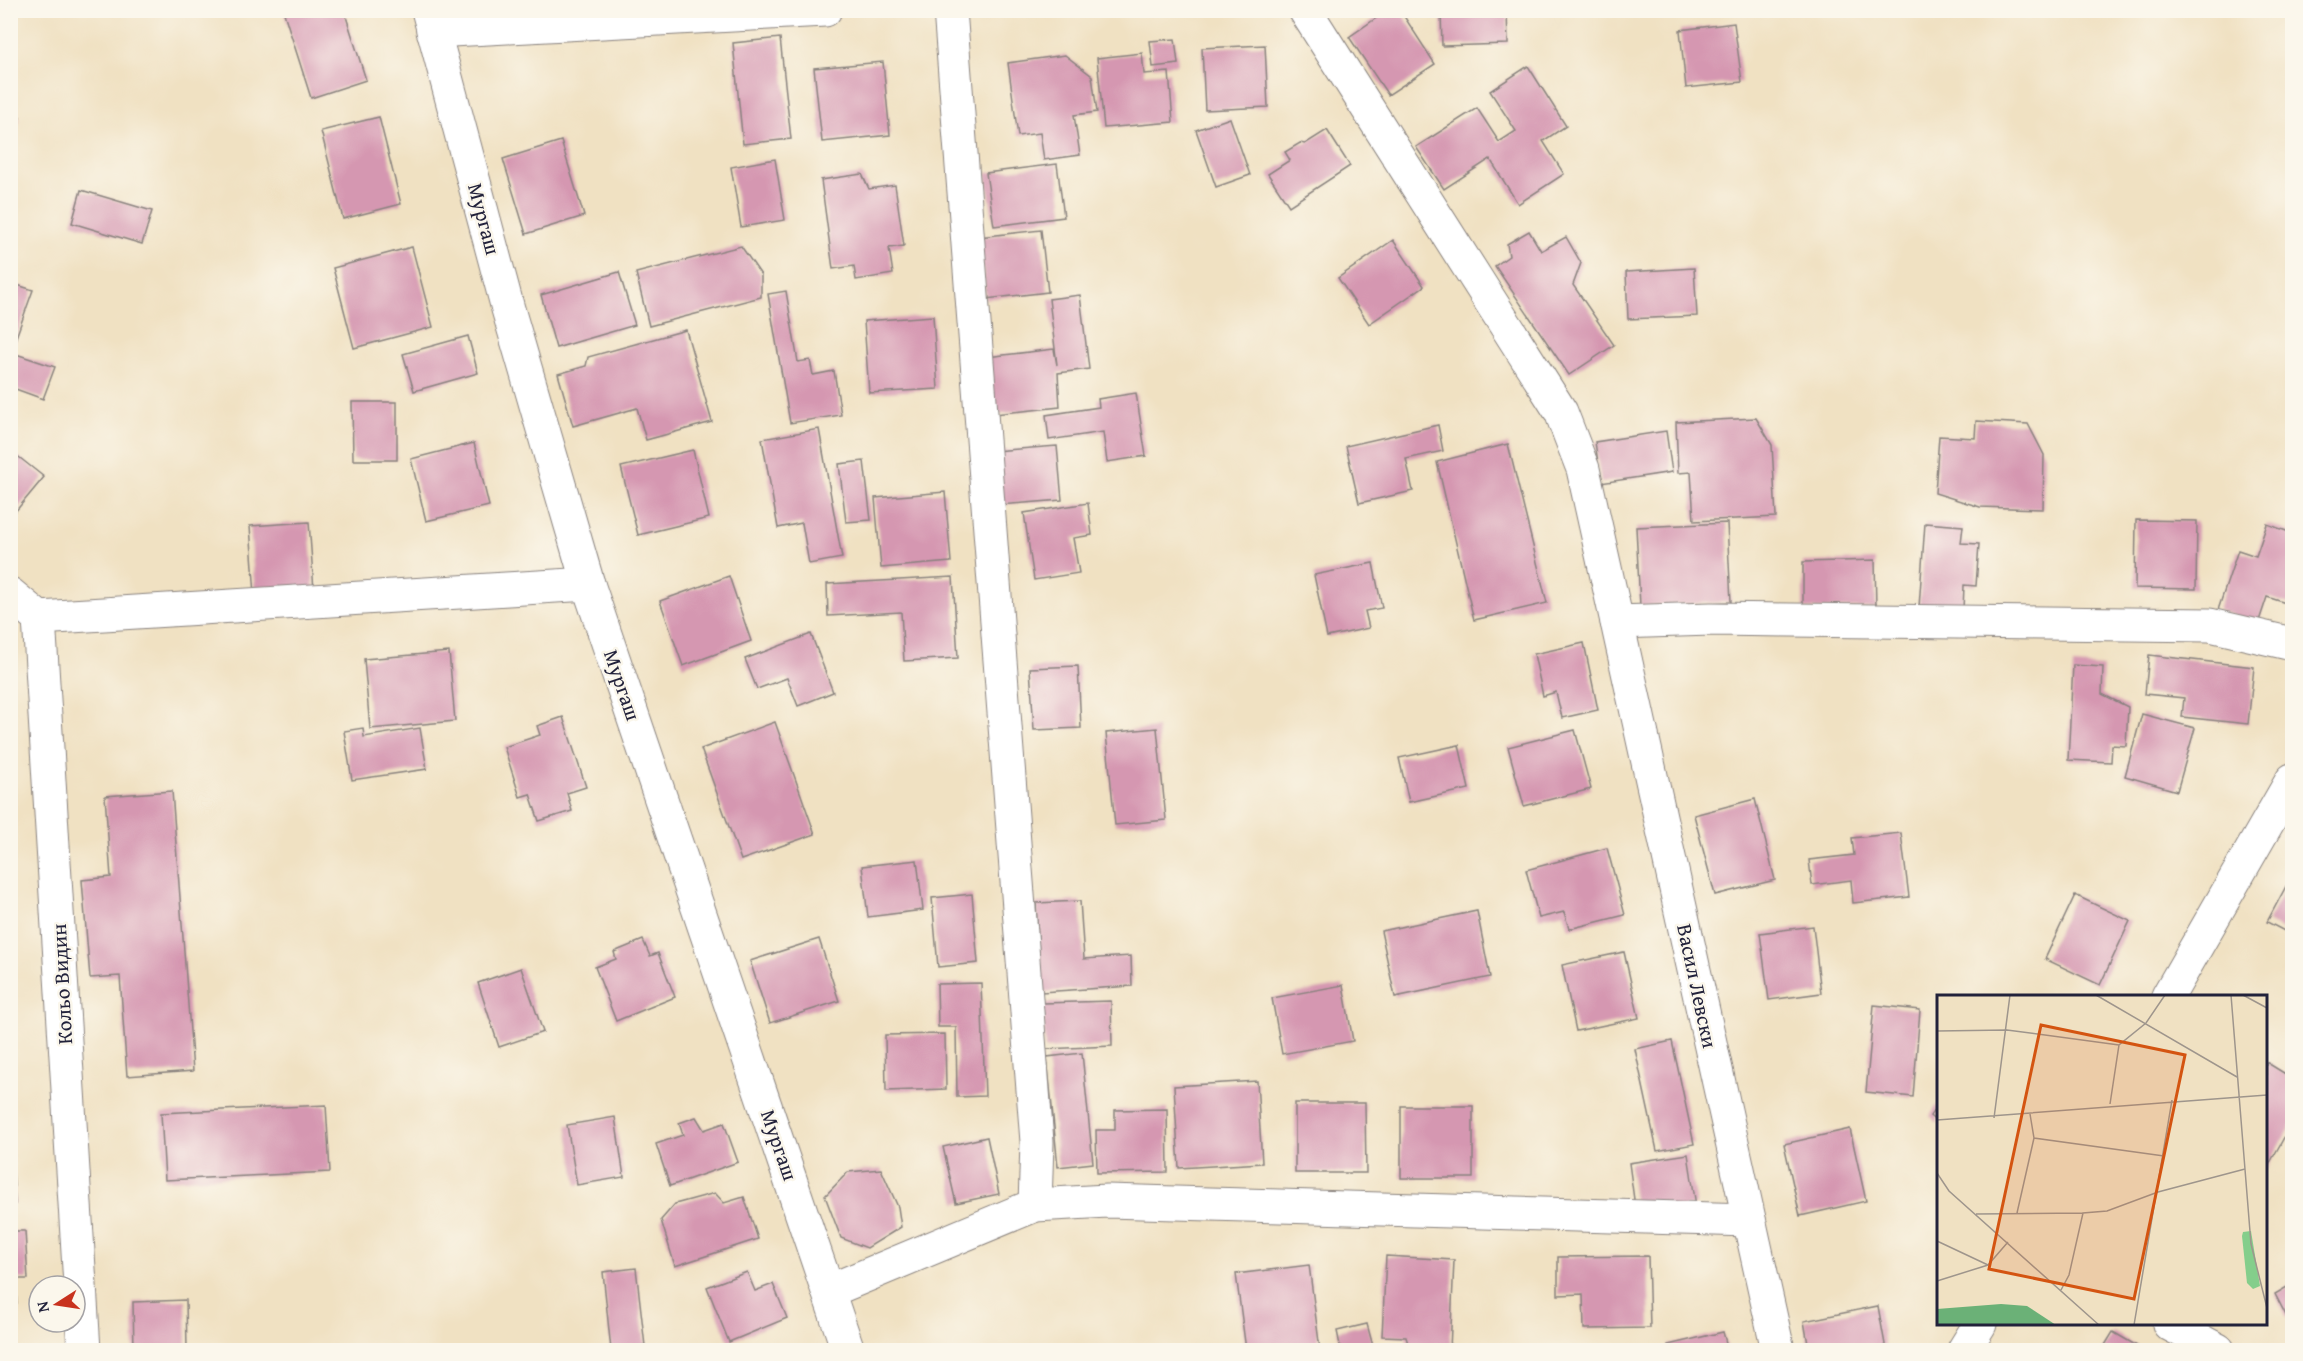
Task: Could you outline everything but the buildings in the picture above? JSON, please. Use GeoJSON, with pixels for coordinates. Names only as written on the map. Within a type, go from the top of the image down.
{"type":"FeatureCollection","features":[{"type":"Feature","properties":{"kind":"street"},"geometry":{"type":"LineString","coordinates":[[431,21],[825,10]]}},
{"type":"Feature","properties":{"kind":"street"},"geometry":{"type":"LineString","coordinates":[[950,10],[1037,1142],[1035,1205]]}},
{"type":"Feature","properties":{"kind":"street","name":"Васил Левски"},"geometry":{"type":"LineString","coordinates":[[1305,10],[1561,412],[1583,469],[1778,1350]]}},
{"type":"Feature","properties":{"kind":"street","name":"Мургаш"},"geometry":{"type":"LineString","coordinates":[[431,21],[508,309],[588,584],[848,1350]]}},
{"type":"Feature","properties":{"kind":"street"},"geometry":{"type":"LineString","coordinates":[[10,594],[39,618],[588,584]]}},
{"type":"Feature","properties":{"kind":"street","name":"Кольо Видин"},"geometry":{"type":"LineString","coordinates":[[39,618],[84,1350]]}},
{"type":"Feature","properties":{"kind":"street"},"geometry":{"type":"LineString","coordinates":[[1617,622],[1711,619],[2210,625],[2292,644]]}},
{"type":"Feature","properties":{"kind":"street"},"geometry":{"type":"LineString","coordinates":[[2169,995],[2292,780]]}},
{"type":"Feature","properties":{"kind":"street"},"geometry":{"type":"LineString","coordinates":[[829,1291],[1035,1205],[1107,1201],[1749,1221]]}},
{"type":"Feature","properties":{"kind":"street"},"geometry":{"type":"LineString","coordinates":[[1964,1350],[1979,1325]]}},
{"type":"Feature","properties":{"kind":"street"},"geometry":{"type":"LineString","coordinates":[[2173,1325],[2218,1350]]}}]}
